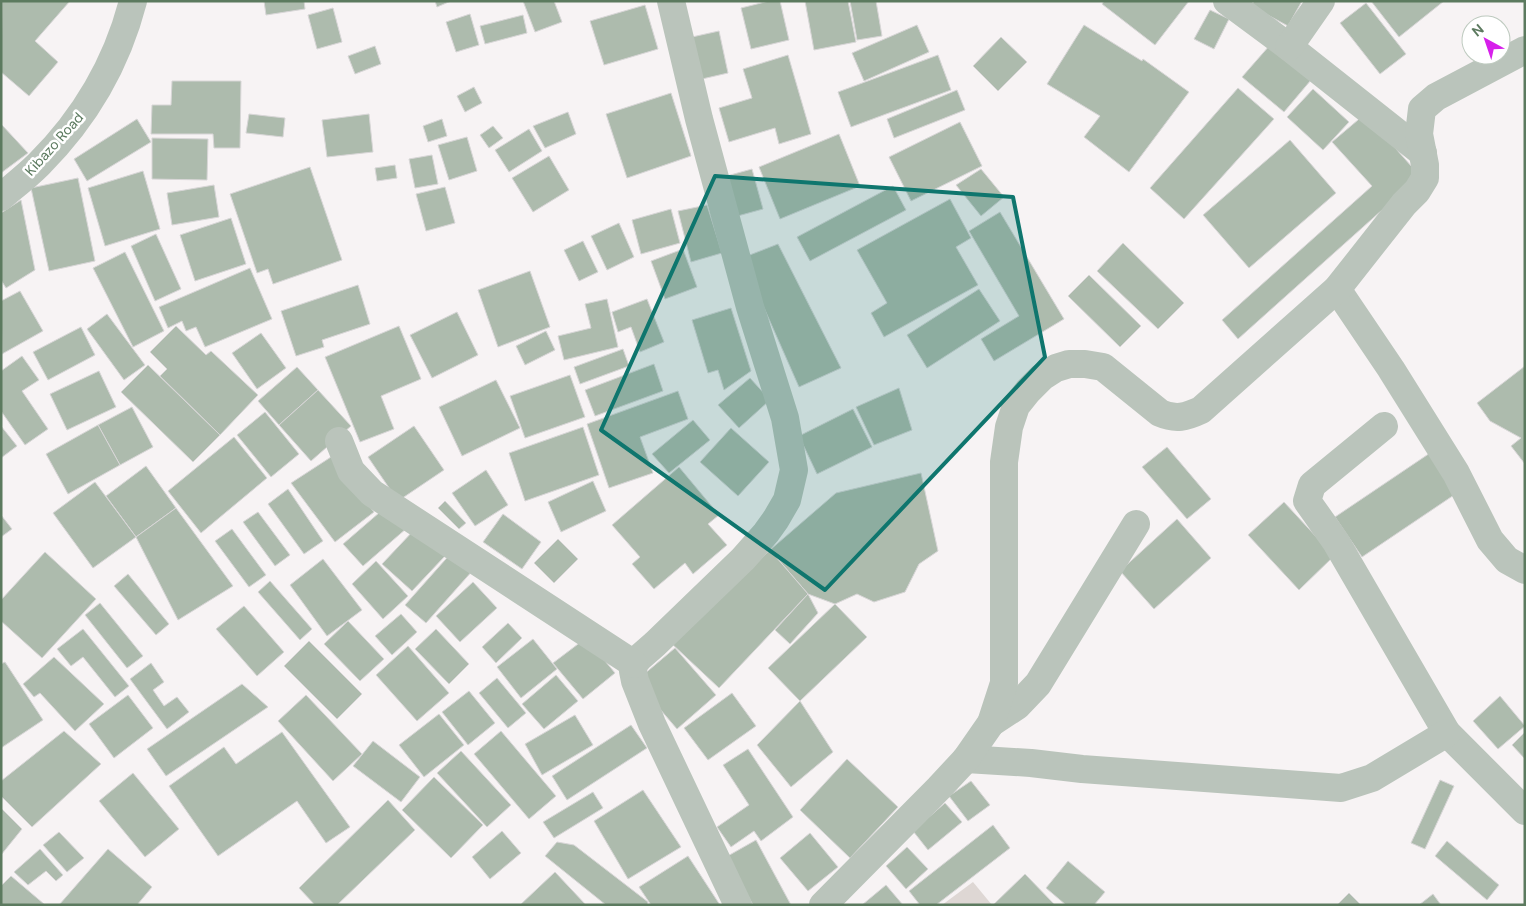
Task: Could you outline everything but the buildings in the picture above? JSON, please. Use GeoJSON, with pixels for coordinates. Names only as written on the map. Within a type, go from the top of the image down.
{"type":"FeatureCollection","features":[{"type":"Feature","properties":{"kind":"street","name":"Kibazo Road"},"geometry":{"type":"LineString","coordinates":[[1,197],[38,164],[82,114],[106,74],[128,19],[133,1]]}},
{"type":"Feature","properties":{"kind":"street"},"geometry":{"type":"LineString","coordinates":[[672,1],[699,119],[742,278],[785,418],[794,470],[787,500],[766,533],[743,559],[634,664],[633,671],[634,682],[652,724],[738,905]]}},
{"type":"Feature","properties":{"kind":"street"},"geometry":{"type":"LineString","coordinates":[[1227,1],[1289,47],[1423,153]]}},
{"type":"Feature","properties":{"kind":"street"},"geometry":{"type":"LineString","coordinates":[[1289,47],[1321,1]]}},
{"type":"Feature","properties":{"kind":"street"},"geometry":{"type":"LineString","coordinates":[[823,905],[907,822],[966,759],[991,722],[1004,683],[1004,462],[1009,427],[1016,406],[1028,391],[1042,377],[1056,368],[1069,364],[1085,364],[1103,367],[1160,413],[1176,418],[1186,417],[1201,410],[1337,290],[1404,204],[1418,191],[1425,178],[1425,165],[1419,134],[1422,109],[1436,98],[1525,50]]}},
{"type":"Feature","properties":{"kind":"street"},"geometry":{"type":"LineString","coordinates":[[1337,290],[1392,370],[1456,472],[1490,540],[1507,560],[1525,570]]}},
{"type":"Feature","properties":{"kind":"street"},"geometry":{"type":"LineString","coordinates":[[1384,426],[1312,485],[1307,501],[1336,542],[1447,733],[1525,811]]}},
{"type":"Feature","properties":{"kind":"street"},"geometry":{"type":"LineString","coordinates":[[339,441],[351,471],[372,493],[634,664]]}},
{"type":"Feature","properties":{"kind":"street"},"geometry":{"type":"LineString","coordinates":[[991,722],[1017,706],[1038,684],[1136,524]]}},
{"type":"Feature","properties":{"kind":"street"},"geometry":{"type":"LineString","coordinates":[[966,759],[1031,762],[1082,769],[1341,788],[1372,778],[1447,733]]}},
{"type":"Feature","properties":{"kind":"highlighted area"},"geometry":{"type":"Polygon","coordinates":[[[715,176],[1013,197],[1045,357],[825,590],[601,430],[715,176]]]}},
{"type":"Feature","properties":{"kind":"shaded area"},"geometry":{"type":"Polygon","coordinates":[[[973,882],[992,905],[942,905],[973,882]]]}}]}
